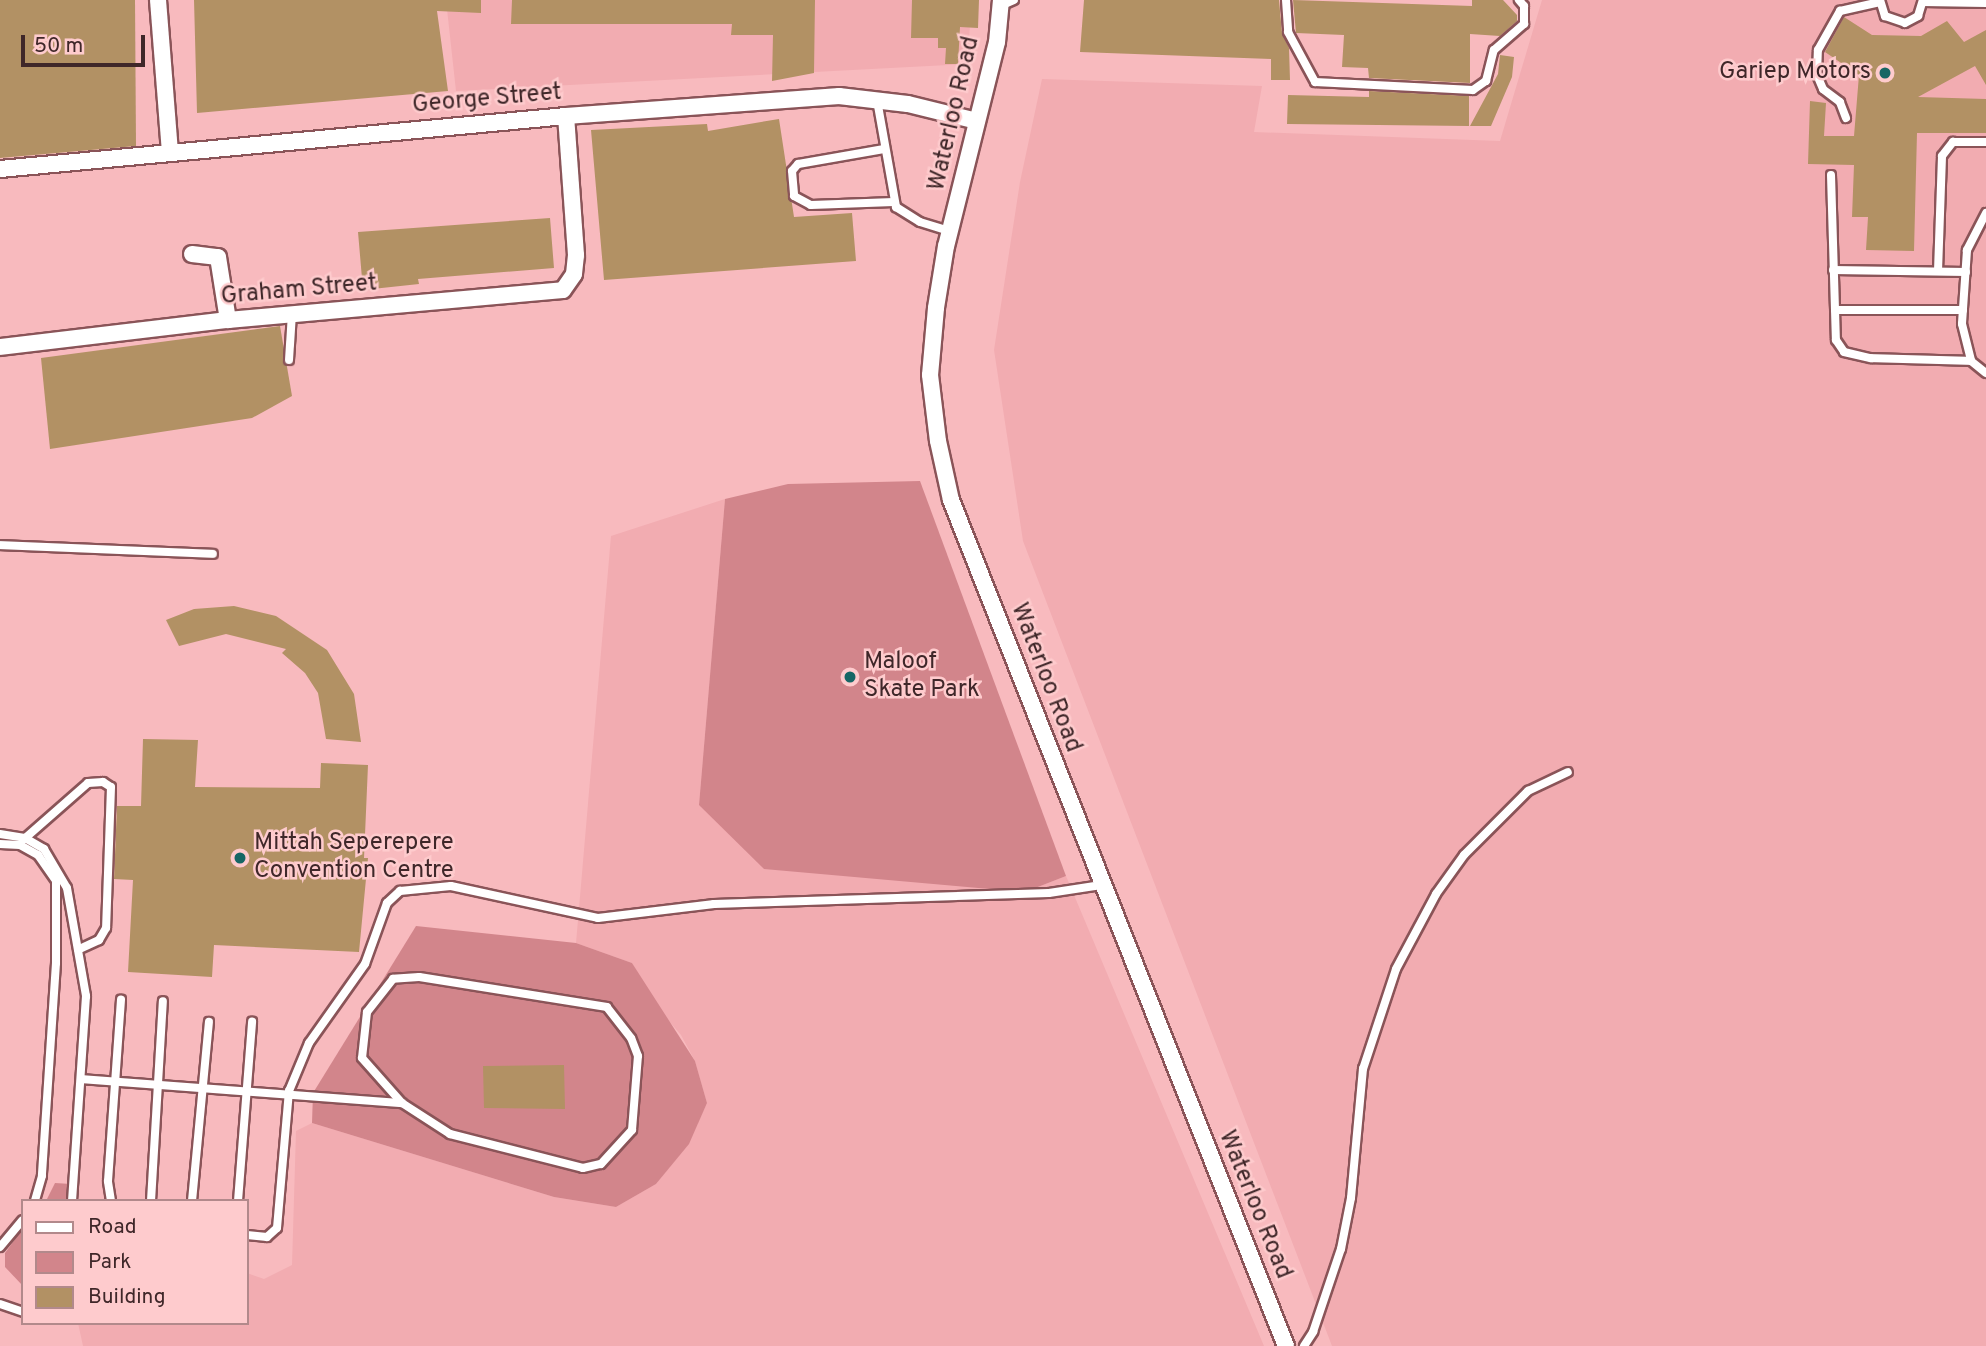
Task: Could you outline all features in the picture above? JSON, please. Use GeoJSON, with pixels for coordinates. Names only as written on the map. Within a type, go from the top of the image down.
{"type":"FeatureCollection","features":[{"type":"Feature","properties":{"kind":"street"},"geometry":{"type":"LineString","coordinates":[[158,0],[170,151]]}},
{"type":"Feature","properties":{"kind":"street","name":"Waterloo Road"},"geometry":{"type":"LineString","coordinates":[[1005,2],[950,231],[930,375],[944,471],[951,500],[1101,885],[1286,1346]]}},
{"type":"Feature","properties":{"kind":"street","name":"George Street"},"geometry":{"type":"LineString","coordinates":[[0,169],[170,151],[740,101],[876,99],[977,121]]}},
{"type":"Feature","properties":{"kind":"street","name":"Graham Street"},"geometry":{"type":"LineString","coordinates":[[0,347],[228,320],[563,290],[575,274],[576,255],[566,116]]}},
{"type":"Feature","properties":{"kind":"street"},"geometry":{"type":"LineString","coordinates":[[192,254],[218,257],[228,320]]}},
{"type":"Feature","properties":{"kind":"lane"},"geometry":{"type":"LineString","coordinates":[[1286,0],[1288,32],[1315,82],[1473,90],[1486,81],[1494,50],[1524,24],[1524,6],[1519,0]]}},
{"type":"Feature","properties":{"kind":"lane"},"geometry":{"type":"LineString","coordinates":[[1846,118],[1840,102],[1823,89],[1817,75],[1818,50],[1840,11],[1880,1],[1885,16],[1905,23],[1918,16],[1923,1],[1986,3]]}},
{"type":"Feature","properties":{"kind":"lane"},"geometry":{"type":"LineString","coordinates":[[876,99],[894,202],[914,219],[950,231]]}},
{"type":"Feature","properties":{"kind":"lane"},"geometry":{"type":"LineString","coordinates":[[1938,271],[1942,156],[1953,142],[1986,142]]}},
{"type":"Feature","properties":{"kind":"lane"},"geometry":{"type":"LineString","coordinates":[[884,149],[798,164],[792,171],[794,196],[797,202],[811,205],[894,202]]}},
{"type":"Feature","properties":{"kind":"lane"},"geometry":{"type":"LineString","coordinates":[[1831,175],[1836,340],[1844,352],[1871,358],[1971,361],[1986,373]]}},
{"type":"Feature","properties":{"kind":"lane"},"geometry":{"type":"LineString","coordinates":[[1971,361],[1963,310],[1967,250],[1986,213]]}},
{"type":"Feature","properties":{"kind":"lane"},"geometry":{"type":"LineString","coordinates":[[1833,270],[1966,272]]}},
{"type":"Feature","properties":{"kind":"lane"},"geometry":{"type":"LineString","coordinates":[[1835,310],[1963,310]]}},
{"type":"Feature","properties":{"kind":"lane"},"geometry":{"type":"LineString","coordinates":[[289,360],[292,314]]}},
{"type":"Feature","properties":{"kind":"lane"},"geometry":{"type":"LineString","coordinates":[[0,545],[213,554]]}},
{"type":"Feature","properties":{"kind":"lane"},"geometry":{"type":"LineString","coordinates":[[1304,1346],[1317,1322],[1341,1250],[1351,1198],[1363,1069],[1396,969],[1436,894],[1464,855],[1528,791],[1567,772]]}},
{"type":"Feature","properties":{"kind":"lane"},"geometry":{"type":"LineString","coordinates":[[0,844],[22,842],[88,783],[103,782],[111,787],[108,921],[99,940],[78,950]]}},
{"type":"Feature","properties":{"kind":"lane"},"geometry":{"type":"LineString","coordinates":[[0,834],[44,849],[62,874],[78,950],[86,996],[72,1199]]}},
{"type":"Feature","properties":{"kind":"lane"},"geometry":{"type":"LineString","coordinates":[[22,842],[48,864],[56,881],[58,905],[42,1176],[36,1199]]}},
{"type":"Feature","properties":{"kind":"lane"},"geometry":{"type":"LineString","coordinates":[[248,1235],[267,1237],[277,1228],[289,1091],[309,1043],[365,964],[387,903],[400,891],[417,886],[451,886],[598,918],[713,904],[1049,894],[1101,885]]}},
{"type":"Feature","properties":{"kind":"lane"},"geometry":{"type":"LineString","coordinates":[[81,1079],[289,1091],[402,1103],[450,1134],[562,1163],[594,1167],[632,1130],[638,1095],[638,1056],[631,1038],[607,1007],[419,977],[393,979],[367,1012],[362,1058],[402,1103]]}},
{"type":"Feature","properties":{"kind":"lane"},"geometry":{"type":"LineString","coordinates":[[111,1199],[108,1181],[121,999]]}},
{"type":"Feature","properties":{"kind":"lane"},"geometry":{"type":"LineString","coordinates":[[151,1199],[163,1001]]}},
{"type":"Feature","properties":{"kind":"lane"},"geometry":{"type":"LineString","coordinates":[[192,1199],[209,1022]]}},
{"type":"Feature","properties":{"kind":"lane"},"geometry":{"type":"LineString","coordinates":[[238,1199],[252,1022]]}},
{"type":"Feature","properties":{"kind":"lane"},"geometry":{"type":"LineString","coordinates":[[0,1247],[21,1222]]}},
{"type":"Feature","properties":{"kind":"lane"},"geometry":{"type":"LineString","coordinates":[[0,1304],[21,1311]]}},
{"type":"Feature","properties":{"kind":"shaded area"},"geometry":{"type":"Polygon","coordinates":[[[446,0],[972,0],[967,64],[456,91],[446,0]]]}},
{"type":"Feature","properties":{"kind":"shaded area"},"geometry":{"type":"Polygon","coordinates":[[[1542,0],[1986,0],[1986,1346],[1332,1346],[1023,541],[994,350],[1020,182],[1042,79],[1262,86],[1254,132],[1500,141],[1542,0]]]}},
{"type":"Feature","properties":{"kind":"shaded area"},"geometry":{"type":"Polygon","coordinates":[[[725,499],[699,805],[1025,892],[1066,876],[1264,1346],[83,1346],[78,1325],[248,1325],[248,1273],[264,1279],[292,1265],[296,1131],[312,1123],[554,1197],[616,1207],[656,1184],[688,1144],[707,1103],[695,1061],[681,1035],[657,1007],[632,963],[576,943],[611,536],[725,499]]]}},
{"type":"Feature","properties":{"kind":"green space","name":"Maloof Skate Park"},"geometry":{"type":"Polygon","coordinates":[[[920,481],[1066,876],[1025,892],[764,869],[699,805],[725,499],[788,484],[920,481]]]}},
{"type":"Feature","properties":{"kind":"green space"},"geometry":{"type":"Polygon","coordinates":[[[416,926],[576,943],[632,963],[695,1061],[707,1103],[689,1144],[656,1184],[616,1207],[554,1197],[312,1123],[313,1093],[416,926]]]}},
{"type":"Feature","properties":{"kind":"green space"},"geometry":{"type":"Polygon","coordinates":[[[55,1183],[71,1184],[70,1199],[47,1199],[55,1183]]]}},
{"type":"Feature","properties":{"kind":"green space"},"geometry":{"type":"Polygon","coordinates":[[[21,1231],[21,1284],[5,1267],[5,1253],[21,1231]]]}},
{"type":"Feature","properties":{"kind":"building"},"geometry":{"type":"Polygon","coordinates":[[[0,0],[135,0],[136,146],[0,158],[0,0]]]}},
{"type":"Feature","properties":{"kind":"building"},"geometry":{"type":"Polygon","coordinates":[[[194,0],[481,0],[481,13],[437,11],[448,91],[197,113],[194,0]]]}},
{"type":"Feature","properties":{"kind":"building"},"geometry":{"type":"Polygon","coordinates":[[[512,0],[815,0],[814,73],[772,81],[773,35],[731,35],[732,24],[511,24],[512,0]]]}},
{"type":"Feature","properties":{"kind":"building"},"geometry":{"type":"Polygon","coordinates":[[[912,0],[979,0],[978,28],[960,27],[958,64],[945,64],[946,48],[938,48],[938,38],[911,38],[912,0]]]}},
{"type":"Feature","properties":{"kind":"building"},"geometry":{"type":"Polygon","coordinates":[[[1084,0],[1279,0],[1282,33],[1289,48],[1290,80],[1271,80],[1271,59],[1080,52],[1084,0]]]}},
{"type":"Feature","properties":{"kind":"building"},"geometry":{"type":"Polygon","coordinates":[[[1293,0],[1472,6],[1472,0],[1503,0],[1517,15],[1517,21],[1500,36],[1470,34],[1470,83],[1369,78],[1368,68],[1342,67],[1344,35],[1296,33],[1293,0]]]}},
{"type":"Feature","properties":{"kind":"building"},"geometry":{"type":"Polygon","coordinates":[[[1844,17],[1872,35],[1921,36],[1947,21],[1964,42],[1986,30],[1986,85],[1975,66],[1918,97],[1986,99],[1986,133],[1917,133],[1914,251],[1866,250],[1868,217],[1852,217],[1854,165],[1808,164],[1810,101],[1826,103],[1824,136],[1854,136],[1859,75],[1825,52],[1844,17]]]}},
{"type":"Feature","properties":{"kind":"building"},"geometry":{"type":"Polygon","coordinates":[[[1500,55],[1514,57],[1512,77],[1491,126],[1470,126],[1498,74],[1500,55]]]}},
{"type":"Feature","properties":{"kind":"building"},"geometry":{"type":"Polygon","coordinates":[[[1369,91],[1469,96],[1469,126],[1287,124],[1288,95],[1369,97],[1369,91]]]}},
{"type":"Feature","properties":{"kind":"building"},"geometry":{"type":"Polygon","coordinates":[[[779,119],[794,217],[852,213],[856,261],[604,280],[591,130],[707,124],[708,131],[779,119]]]}},
{"type":"Feature","properties":{"kind":"building"},"geometry":{"type":"Polygon","coordinates":[[[550,218],[554,268],[418,279],[419,284],[363,290],[358,232],[550,218]]]}},
{"type":"Feature","properties":{"kind":"building"},"geometry":{"type":"Polygon","coordinates":[[[280,326],[292,396],[252,418],[50,449],[41,358],[280,326]]]}},
{"type":"Feature","properties":{"kind":"building"},"geometry":{"type":"Polygon","coordinates":[[[234,606],[276,616],[327,650],[354,694],[361,742],[326,739],[318,693],[305,673],[282,653],[286,649],[226,634],[179,646],[166,620],[194,609],[234,606]]]}},
{"type":"Feature","properties":{"kind":"building","name":"Mittah Seperepere Convention Centre"},"geometry":{"type":"Polygon","coordinates":[[[143,739],[198,740],[195,787],[320,788],[321,763],[368,765],[364,858],[368,858],[359,952],[214,945],[212,977],[128,972],[133,880],[114,879],[117,806],[141,806],[143,739]]]}},
{"type":"Feature","properties":{"kind":"building"},"geometry":{"type":"Polygon","coordinates":[[[564,1065],[565,1109],[484,1108],[483,1066],[564,1065]]]}},
{"type":"Feature","properties":{"kind":"place","name":"Gariep Motors"},"geometry":{"type":"Point","coordinates":[1885,73]}},
{"type":"Feature","properties":{"kind":"place","name":"Maloof Skate Park"},"geometry":{"type":"Point","coordinates":[850,677]}},
{"type":"Feature","properties":{"kind":"place","name":"Mittah Seperepere Convention Centre"},"geometry":{"type":"Point","coordinates":[240,858]}}]}
